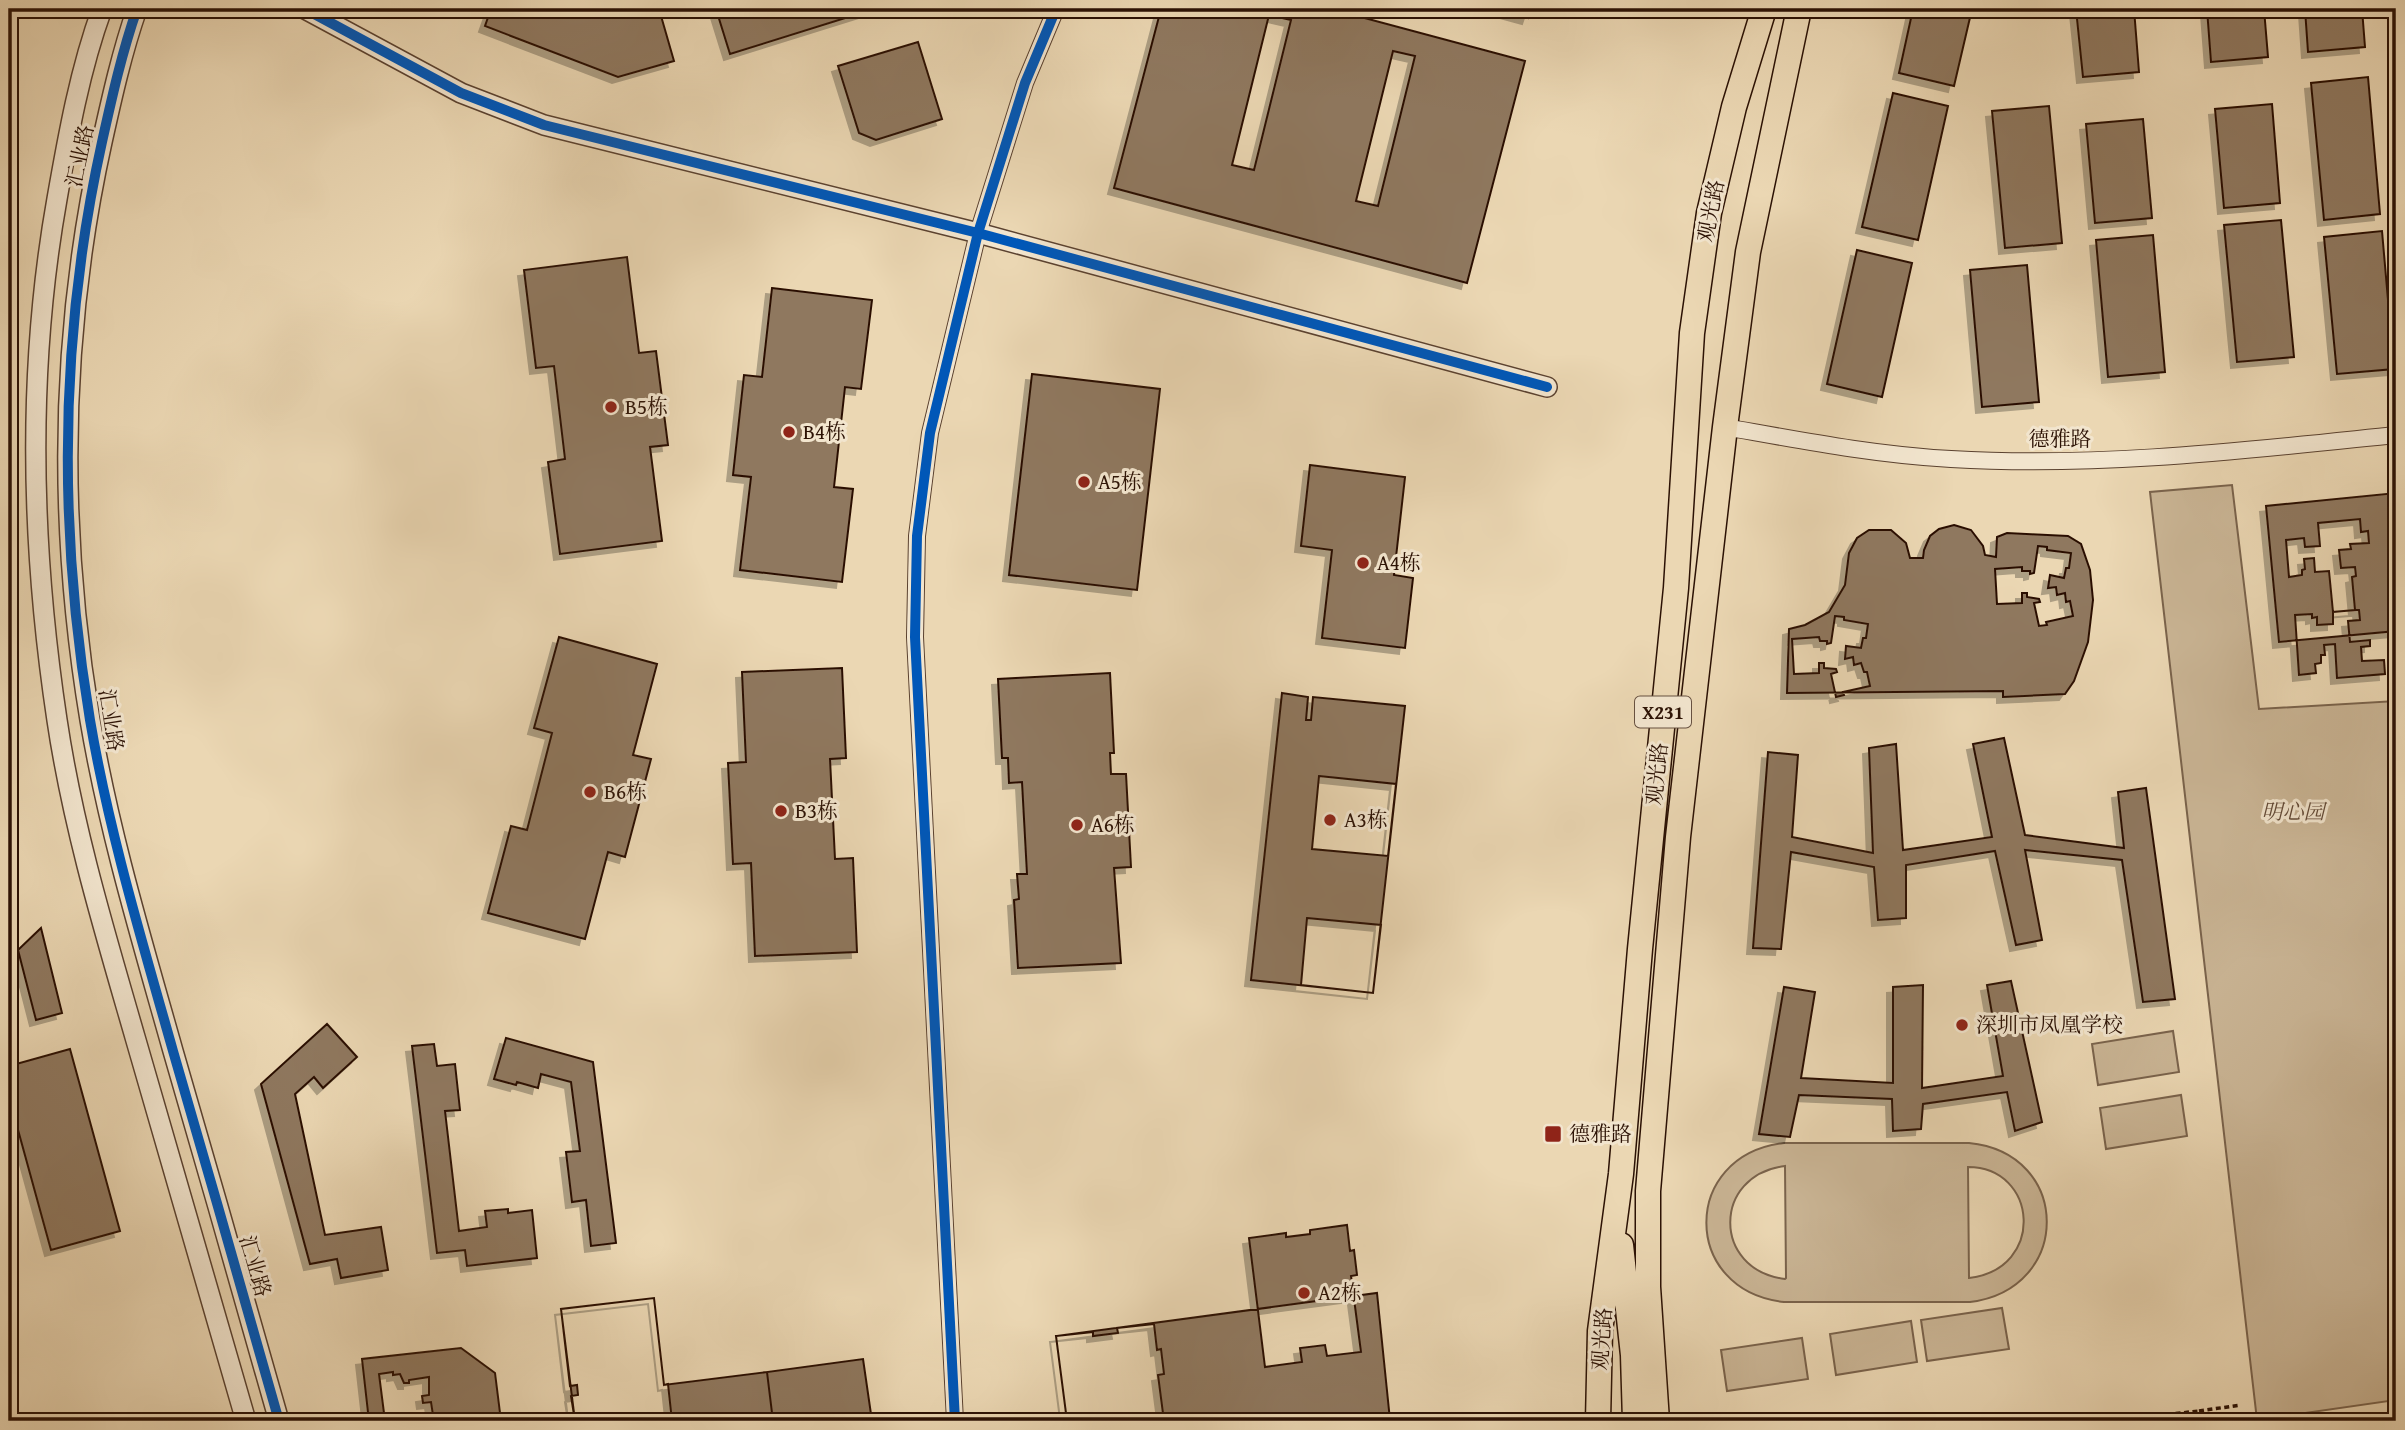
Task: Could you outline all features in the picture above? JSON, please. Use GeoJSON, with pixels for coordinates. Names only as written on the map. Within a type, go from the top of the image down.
{"type":"FeatureCollection","features":[{"type":"Feature","properties":{"kind":"main road","name":"观光路"},"geometry":{"type":"LineString","coordinates":[[1598,1421],[1600,1331],[1616,1209],[1676,588],[1692,333],[1709,213],[1734,107],[1764,9]]}},
{"type":"Feature","properties":{"kind":"main road","name":"观光路"},"geometry":{"type":"LineString","coordinates":[[1657,1421],[1648,1287],[1648,1191],[1678,836],[1748,252],[1799,9]]}},
{"type":"Feature","properties":{"kind":"main road"},"geometry":{"type":"LineString","coordinates":[[1616,1209],[1633,1355],[1635,1421]]}},
{"type":"Feature","properties":{"kind":"street","name":"汇业路"},"geometry":{"type":"LineString","coordinates":[[102,9],[62,169],[48,250],[38,340],[34,435],[36,528],[44,615],[57,723],[79,834],[246,1421]]}},
{"type":"Feature","properties":{"kind":"street","name":"汇业路"},"geometry":{"type":"LineString","coordinates":[[137,9],[94,176],[80,255],[71,343],[68,449],[76,612],[90,718],[111,827],[279,1421]]}},
{"type":"Feature","properties":{"kind":"street"},"geometry":{"type":"LineString","coordinates":[[305,9],[461,93],[544,125],[978,233],[1547,387]]}},
{"type":"Feature","properties":{"kind":"street"},"geometry":{"type":"LineString","coordinates":[[955,1421],[915,637],[917,536],[930,433],[978,233],[1025,83],[1056,9]]}},
{"type":"Feature","properties":{"kind":"street","name":"德雅路"},"geometry":{"type":"LineString","coordinates":[[1725,428],[1816,443],[1964,460],[2100,460],[2261,449],[2396,435]]}},
{"type":"Feature","properties":{"kind":"path"},"geometry":{"type":"LineString","coordinates":[[2108,1421],[2241,1405]]}},
{"type":"Feature","properties":{"kind":"path"},"geometry":{"type":"LineString","coordinates":[[2199,1410],[2201,1421]]}},
{"type":"Feature","properties":{"kind":"green space","name":"明心园"},"geometry":{"type":"Polygon","coordinates":[[[2232,485],[2259,709],[2396,701],[2396,1400],[2257,1420],[2150,492],[2232,485]]]}},
{"type":"Feature","properties":{"kind":"green space"},"geometry":{"type":"Polygon","coordinates":[[[2173,1031],[2179,1072],[2098,1085],[2092,1044],[2173,1031]]]}},
{"type":"Feature","properties":{"kind":"green space"},"geometry":{"type":"Polygon","coordinates":[[[2181,1095],[2187,1136],[2106,1149],[2100,1108],[2181,1095]]]}},
{"type":"Feature","properties":{"kind":"green space"},"geometry":{"type":"Polygon","coordinates":[[[1784,1143],[1969,1143],[2003,1152],[2027,1170],[2042,1194],[2047,1221],[2042,1249],[2028,1273],[2004,1292],[1970,1302],[1784,1302],[1750,1293],[1726,1274],[1711,1250],[1706,1223],[1711,1196],[1726,1171],[1750,1153],[1784,1143]],[[1785,1166],[1761,1173],[1744,1186],[1734,1203],[1730,1222],[1734,1242],[1744,1259],[1761,1272],[1785,1279],[1786,1278],[1785,1166]],[[1968,1167],[1969,1278],[1994,1271],[2011,1257],[2021,1239],[2024,1219],[2019,1200],[2009,1183],[1991,1171],[1968,1167]]]}},
{"type":"Feature","properties":{"kind":"green space"},"geometry":{"type":"Polygon","coordinates":[[[2002,1308],[2009,1349],[1927,1361],[1921,1320],[2002,1308]]]}},
{"type":"Feature","properties":{"kind":"green space"},"geometry":{"type":"Polygon","coordinates":[[[1911,1321],[1917,1362],[1836,1375],[1830,1334],[1911,1321]]]}},
{"type":"Feature","properties":{"kind":"green space"},"geometry":{"type":"Polygon","coordinates":[[[1802,1338],[1808,1379],[1727,1391],[1721,1350],[1802,1338]]]}},
{"type":"Feature","properties":{"kind":"building"},"geometry":{"type":"Polygon","coordinates":[[[491,9],[659,9],[674,61],[618,77],[485,26],[491,9]]]}},
{"type":"Feature","properties":{"kind":"building"},"geometry":{"type":"Polygon","coordinates":[[[716,9],[874,9],[730,54],[716,9]]]}},
{"type":"Feature","properties":{"kind":"building"},"geometry":{"type":"Polygon","coordinates":[[[1161,9],[1331,9],[1525,61],[1467,283],[1114,188],[1161,9]],[[1269,15],[1232,165],[1254,170],[1291,20],[1269,15]],[[1393,51],[1356,201],[1378,206],[1415,56],[1393,51]]]}},
{"type":"Feature","properties":{"kind":"building"},"geometry":{"type":"Polygon","coordinates":[[[1495,9],[1531,9],[1528,18],[1495,9]]]}},
{"type":"Feature","properties":{"kind":"building"},"geometry":{"type":"Polygon","coordinates":[[[1913,9],[1972,9],[1954,86],[1899,73],[1913,9]]]}},
{"type":"Feature","properties":{"kind":"building"},"geometry":{"type":"Polygon","coordinates":[[[2076,9],[2134,9],[2139,72],[2083,77],[2076,9]]]}},
{"type":"Feature","properties":{"kind":"building"},"geometry":{"type":"Polygon","coordinates":[[[2207,9],[2264,9],[2268,57],[2211,62],[2207,9]]]}},
{"type":"Feature","properties":{"kind":"building"},"geometry":{"type":"Polygon","coordinates":[[[2305,9],[2362,9],[2365,47],[2308,52],[2305,9]]]}},
{"type":"Feature","properties":{"kind":"building"},"geometry":{"type":"Polygon","coordinates":[[[918,42],[942,119],[876,140],[859,133],[838,66],[918,42]]]}},
{"type":"Feature","properties":{"kind":"building"},"geometry":{"type":"Polygon","coordinates":[[[2368,77],[2380,214],[2324,220],[2311,83],[2368,77]]]}},
{"type":"Feature","properties":{"kind":"building"},"geometry":{"type":"Polygon","coordinates":[[[1893,93],[1948,106],[1918,240],[1862,227],[1893,93]]]}},
{"type":"Feature","properties":{"kind":"building"},"geometry":{"type":"Polygon","coordinates":[[[2272,104],[2280,203],[2224,208],[2215,109],[2272,104]]]}},
{"type":"Feature","properties":{"kind":"building"},"geometry":{"type":"Polygon","coordinates":[[[2049,106],[2062,243],[2005,248],[1992,111],[2049,106]]]}},
{"type":"Feature","properties":{"kind":"building"},"geometry":{"type":"Polygon","coordinates":[[[2143,119],[2152,218],[2095,223],[2086,124],[2143,119]]]}},
{"type":"Feature","properties":{"kind":"building"},"geometry":{"type":"Polygon","coordinates":[[[2281,220],[2294,357],[2237,362],[2224,225],[2281,220]]]}},
{"type":"Feature","properties":{"kind":"building"},"geometry":{"type":"Polygon","coordinates":[[[2382,231],[2394,369],[2337,374],[2324,237],[2382,231]]]}},
{"type":"Feature","properties":{"kind":"building"},"geometry":{"type":"Polygon","coordinates":[[[2153,235],[2165,372],[2108,377],[2096,240],[2153,235]]]}},
{"type":"Feature","properties":{"kind":"building"},"geometry":{"type":"Polygon","coordinates":[[[1857,250],[1912,263],[1882,397],[1827,384],[1857,250]]]}},
{"type":"Feature","properties":{"kind":"building","name":"B5栋"},"geometry":{"type":"Polygon","coordinates":[[[627,257],[639,353],[656,351],[668,445],[650,447],[662,541],[560,554],[548,462],[565,459],[554,366],[536,368],[524,270],[627,257]]]}},
{"type":"Feature","properties":{"kind":"building"},"geometry":{"type":"Polygon","coordinates":[[[2027,265],[2039,402],[1982,407],[1970,270],[2027,265]]]}},
{"type":"Feature","properties":{"kind":"building","name":"B4栋"},"geometry":{"type":"Polygon","coordinates":[[[772,288],[872,300],[861,389],[845,387],[834,487],[853,489],[842,582],[740,570],[751,477],[733,475],[744,375],[762,377],[772,288]]]}},
{"type":"Feature","properties":{"kind":"building","name":"A5栋"},"geometry":{"type":"Polygon","coordinates":[[[1032,374],[1160,389],[1137,590],[1009,575],[1032,374]]]}},
{"type":"Feature","properties":{"kind":"building","name":"A4栋"},"geometry":{"type":"Polygon","coordinates":[[[1310,465],[1405,477],[1394,575],[1413,578],[1405,648],[1322,638],[1332,550],[1301,546],[1310,465]]]}},
{"type":"Feature","properties":{"kind":"building"},"geometry":{"type":"Polygon","coordinates":[[[2396,493],[2396,631],[2279,642],[2266,506],[2396,493]]]}},
{"type":"Feature","properties":{"kind":"building"},"geometry":{"type":"Polygon","coordinates":[[[2360,519],[2361,532],[2368,531],[2369,543],[2350,544],[2351,549],[2339,550],[2341,568],[2355,567],[2356,576],[2352,577],[2355,610],[2333,612],[2329,571],[2315,572],[2314,558],[2304,559],[2305,569],[2302,570],[2302,575],[2289,577],[2286,540],[2304,538],[2305,547],[2320,546],[2318,523],[2360,519]]]}},
{"type":"Feature","properties":{"kind":"building"},"geometry":{"type":"Polygon","coordinates":[[[1954,525],[1971,530],[1983,546],[1985,555],[1996,557],[1997,537],[2007,533],[2068,536],[2081,544],[2090,570],[2093,600],[2088,642],[2074,681],[2065,694],[2003,697],[2003,691],[1787,693],[1789,629],[1805,625],[1829,612],[1845,585],[1849,553],[1857,538],[1869,530],[1891,530],[1906,543],[1910,558],[1923,558],[1930,536],[1939,529],[1954,525]]]}},
{"type":"Feature","properties":{"kind":"building"},"geometry":{"type":"Polygon","coordinates":[[[2038,546],[2071,553],[2069,568],[2066,568],[2064,578],[2050,575],[2048,588],[2056,587],[2057,595],[2065,593],[2073,616],[2039,626],[2034,603],[2040,602],[2039,599],[2027,597],[2027,593],[2022,593],[2022,603],[1997,604],[1995,569],[2022,567],[2022,571],[2034,573],[2038,546]]]}},
{"type":"Feature","properties":{"kind":"building"},"geometry":{"type":"Polygon","coordinates":[[[2359,610],[2360,620],[2348,621],[2350,642],[2370,640],[2370,646],[2361,647],[2362,661],[2384,660],[2385,674],[2337,678],[2335,644],[2324,645],[2325,655],[2321,655],[2321,663],[2315,664],[2316,673],[2299,675],[2295,615],[2312,614],[2312,618],[2317,617],[2317,625],[2333,624],[2333,612],[2359,610]]]}},
{"type":"Feature","properties":{"kind":"building"},"geometry":{"type":"Polygon","coordinates":[[[1835,616],[1868,624],[1861,648],[1846,646],[1845,659],[1853,657],[1854,665],[1861,663],[1864,672],[1867,672],[1870,686],[1843,692],[1844,695],[1836,697],[1831,674],[1837,672],[1836,669],[1824,668],[1824,663],[1819,663],[1819,673],[1794,674],[1792,639],[1819,637],[1820,641],[1831,643],[1835,616]]]}},
{"type":"Feature","properties":{"kind":"building","name":"B6栋"},"geometry":{"type":"Polygon","coordinates":[[[559,637],[657,664],[633,755],[651,759],[625,857],[608,852],[585,939],[488,913],[511,826],[527,830],[552,733],[534,728],[559,637]]]}},
{"type":"Feature","properties":{"kind":"building","name":"B3栋"},"geometry":{"type":"Polygon","coordinates":[[[842,668],[846,758],[830,759],[835,859],[853,858],[857,952],[755,956],[751,863],[733,864],[728,763],[746,762],[742,672],[842,668]]]}},
{"type":"Feature","properties":{"kind":"building","name":"A6栋"},"geometry":{"type":"Polygon","coordinates":[[[1110,673],[1114,753],[1110,753],[1111,774],[1126,774],[1131,867],[1114,868],[1121,963],[1018,968],[1014,900],[1019,899],[1017,874],[1027,874],[1022,782],[1009,783],[1008,758],[1002,758],[998,679],[1110,673]]]}},
{"type":"Feature","properties":{"kind":"building","name":"A3栋"},"geometry":{"type":"Polygon","coordinates":[[[1282,693],[1308,697],[1306,720],[1311,720],[1313,697],[1405,706],[1373,993],[1251,980],[1282,693]]]}},
{"type":"Feature","properties":{"kind":"building"},"geometry":{"type":"Polygon","coordinates":[[[2004,738],[2025,835],[2124,848],[2118,792],[2146,788],[2175,999],[2143,1002],[2122,860],[2025,850],[2042,940],[2016,945],[1995,851],[1906,865],[1906,918],[1878,920],[1874,867],[1791,852],[1781,949],[1753,948],[1768,752],[1798,755],[1792,837],[1873,853],[1869,748],[1896,744],[1903,850],[1992,837],[1973,744],[2004,738]]]}},
{"type":"Feature","properties":{"kind":"building"},"geometry":{"type":"Polygon","coordinates":[[[1319,776],[1396,784],[1388,856],[1312,849],[1319,776]]]}},
{"type":"Feature","properties":{"kind":"building"},"geometry":{"type":"Polygon","coordinates":[[[1307,918],[1381,925],[1373,993],[1301,985],[1307,918]]]}},
{"type":"Feature","properties":{"kind":"building"},"geometry":{"type":"Polygon","coordinates":[[[41,928],[62,1013],[36,1020],[18,950],[41,928]]]}},
{"type":"Feature","properties":{"kind":"building"},"geometry":{"type":"Polygon","coordinates":[[[2011,981],[2042,1122],[2015,1131],[2007,1092],[1923,1104],[1921,1129],[1893,1131],[1892,1099],[1799,1095],[1790,1137],[1759,1134],[1784,987],[1815,992],[1801,1078],[1893,1083],[1893,987],[1923,985],[1922,1088],[2003,1076],[1987,985],[2011,981]]]}},
{"type":"Feature","properties":{"kind":"building"},"geometry":{"type":"Polygon","coordinates":[[[327,1024],[357,1057],[323,1088],[314,1077],[295,1094],[325,1235],[381,1227],[388,1270],[341,1278],[337,1259],[310,1264],[261,1084],[327,1024]]]}},
{"type":"Feature","properties":{"kind":"building"},"geometry":{"type":"Polygon","coordinates":[[[506,1038],[593,1062],[616,1243],[591,1246],[586,1200],[572,1202],[566,1152],[580,1151],[571,1082],[541,1074],[538,1088],[494,1079],[506,1038]]]}},
{"type":"Feature","properties":{"kind":"building"},"geometry":{"type":"Polygon","coordinates":[[[434,1044],[437,1066],[455,1064],[460,1110],[445,1111],[459,1231],[487,1227],[485,1211],[508,1209],[508,1213],[532,1210],[537,1258],[467,1266],[465,1250],[437,1253],[412,1046],[434,1044]]]}},
{"type":"Feature","properties":{"kind":"building"},"geometry":{"type":"Polygon","coordinates":[[[70,1049],[120,1231],[51,1250],[9,1097],[9,1066],[70,1049]]]}},
{"type":"Feature","properties":{"kind":"building","name":"A2栋"},"geometry":{"type":"Polygon","coordinates":[[[1347,1225],[1350,1251],[1354,1250],[1357,1275],[1351,1276],[1361,1352],[1327,1356],[1325,1345],[1300,1348],[1302,1362],[1265,1367],[1249,1238],[1286,1233],[1286,1237],[1310,1234],[1310,1230],[1347,1225]]]}},
{"type":"Feature","properties":{"kind":"building"},"geometry":{"type":"Polygon","coordinates":[[[1377,1293],[1390,1420],[1398,1421],[1067,1421],[1056,1336],[1377,1293]]]}},
{"type":"Feature","properties":{"kind":"building"},"geometry":{"type":"Polygon","coordinates":[[[654,1298],[664,1385],[668,1384],[672,1421],[575,1421],[571,1396],[578,1395],[577,1385],[570,1386],[561,1309],[654,1298]]]}},
{"type":"Feature","properties":{"kind":"building"},"geometry":{"type":"Polygon","coordinates":[[[654,1298],[664,1385],[767,1372],[773,1421],[575,1421],[561,1309],[654,1298]]]}},
{"type":"Feature","properties":{"kind":"building"},"geometry":{"type":"Polygon","coordinates":[[[1154,1324],[1157,1350],[1161,1349],[1164,1374],[1158,1375],[1164,1421],[1067,1421],[1056,1336],[1093,1332],[1093,1336],[1118,1333],[1117,1328],[1154,1324]]]}},
{"type":"Feature","properties":{"kind":"building"},"geometry":{"type":"Polygon","coordinates":[[[461,1348],[495,1373],[501,1421],[369,1421],[362,1359],[461,1348]]]}},
{"type":"Feature","properties":{"kind":"building"},"geometry":{"type":"Polygon","coordinates":[[[863,1359],[872,1421],[773,1421],[767,1372],[863,1359]]]}},
{"type":"Feature","properties":{"kind":"building"},"geometry":{"type":"Polygon","coordinates":[[[393,1372],[393,1375],[400,1374],[404,1383],[429,1377],[429,1395],[422,1396],[423,1403],[431,1402],[433,1415],[423,1416],[423,1421],[385,1421],[379,1374],[393,1372]]]}},
{"type":"Feature","properties":{"kind":"cycle path"},"geometry":{"type":"LineString","coordinates":[[137,9],[102,142],[78,285],[68,430],[72,575],[90,720],[127,886],[279,1421]]}},
{"type":"Feature","properties":{"kind":"cycle path"},"geometry":{"type":"LineString","coordinates":[[305,9],[461,93],[544,125],[978,233],[1547,387]]}},
{"type":"Feature","properties":{"kind":"cycle path"},"geometry":{"type":"LineString","coordinates":[[955,1421],[915,637],[917,536],[930,433],[978,233],[1025,83],[1056,9]]}},
{"type":"Feature","properties":{"kind":"place","name":"B5栋"},"geometry":{"type":"Point","coordinates":[611,407]}},
{"type":"Feature","properties":{"kind":"place","name":"B4栋"},"geometry":{"type":"Point","coordinates":[789,432]}},
{"type":"Feature","properties":{"kind":"place","name":"A5栋"},"geometry":{"type":"Point","coordinates":[1084,482]}},
{"type":"Feature","properties":{"kind":"place","name":"A4栋"},"geometry":{"type":"Point","coordinates":[1363,563]}},
{"type":"Feature","properties":{"kind":"place","name":"B6栋"},"geometry":{"type":"Point","coordinates":[590,792]}},
{"type":"Feature","properties":{"kind":"place","name":"B3栋"},"geometry":{"type":"Point","coordinates":[781,811]}},
{"type":"Feature","properties":{"kind":"place","name":"A3栋"},"geometry":{"type":"Point","coordinates":[1330,820]}},
{"type":"Feature","properties":{"kind":"place","name":"A6栋"},"geometry":{"type":"Point","coordinates":[1077,825]}},
{"type":"Feature","properties":{"kind":"place","name":"深圳市凤凰学校"},"geometry":{"type":"Point","coordinates":[1962,1025]}},
{"type":"Feature","properties":{"kind":"place","name":"德雅路"},"geometry":{"type":"Point","coordinates":[1553,1134]}},
{"type":"Feature","properties":{"kind":"place","name":"A2栋"},"geometry":{"type":"Point","coordinates":[1304,1293]}}]}
